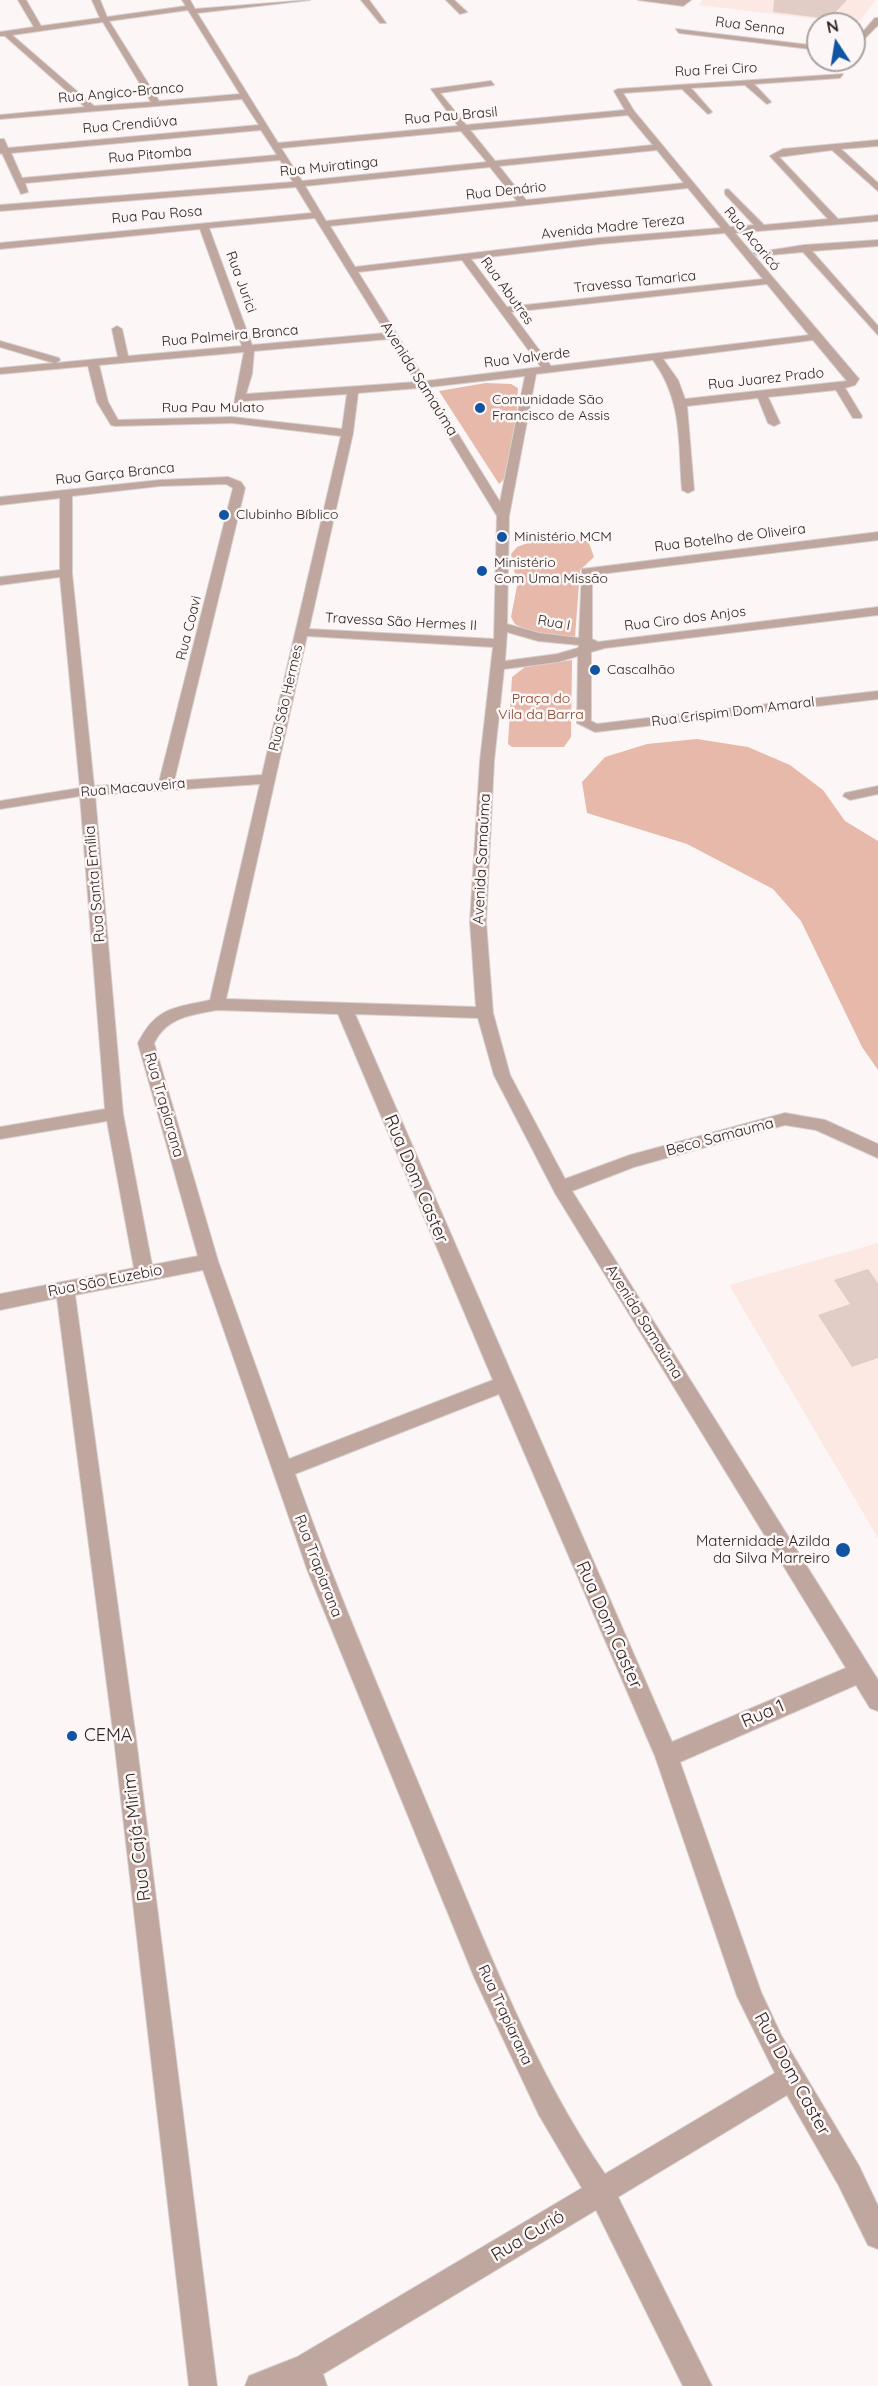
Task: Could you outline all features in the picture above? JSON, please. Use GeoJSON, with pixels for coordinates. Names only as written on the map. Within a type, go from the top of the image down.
{"type":"FeatureCollection","features":[{"type":"Feature","properties":{"kind":"street"},"geometry":{"type":"LineString","coordinates":[[22,0],[38,28]]}},
{"type":"Feature","properties":{"kind":"street"},"geometry":{"type":"LineString","coordinates":[[96,0],[104,18],[156,104]]}},
{"type":"Feature","properties":{"kind":"street"},"geometry":{"type":"LineString","coordinates":[[3,33],[190,6],[306,0]]}},
{"type":"Feature","properties":{"kind":"street"},"geometry":{"type":"LineString","coordinates":[[365,0],[383,21]]}},
{"type":"Feature","properties":{"kind":"street"},"geometry":{"type":"LineString","coordinates":[[450,0],[463,12]]}},
{"type":"Feature","properties":{"kind":"street"},"geometry":{"type":"LineString","coordinates":[[642,0],[685,2]]}},
{"type":"Feature","properties":{"kind":"street","name":"Avenida Samaúma"},"geometry":{"type":"LineString","coordinates":[[190,6],[262,127],[503,516],[500,643],[487,761],[478,922],[485,1014],[502,1075],[561,1188],[878,1700]]}},
{"type":"Feature","properties":{"kind":"street"},"geometry":{"type":"LineString","coordinates":[[866,35],[877,24]]}},
{"type":"Feature","properties":{"kind":"street","name":"Rua Senna"},"geometry":{"type":"LineString","coordinates":[[679,31],[806,47]]}},
{"type":"Feature","properties":{"kind":"street"},"geometry":{"type":"LineString","coordinates":[[3,33],[92,109]]}},
{"type":"Feature","properties":{"kind":"street","name":"Rua Frei Ciro"},"geometry":{"type":"LineString","coordinates":[[630,112],[618,93],[621,90],[840,76]]}},
{"type":"Feature","properties":{"kind":"street"},"geometry":{"type":"LineString","coordinates":[[747,82],[767,102]]}},
{"type":"Feature","properties":{"kind":"street"},"geometry":{"type":"LineString","coordinates":[[491,83],[435,90],[436,96],[524,203]]}},
{"type":"Feature","properties":{"kind":"street"},"geometry":{"type":"LineString","coordinates":[[683,85],[708,112]]}},
{"type":"Feature","properties":{"kind":"street","name":"Rua Angico-Branco"},"geometry":{"type":"LineString","coordinates":[[1,112],[20,115],[244,96]]}},
{"type":"Feature","properties":{"kind":"street","name":"Rua Pau Brasil"},"geometry":{"type":"LineString","coordinates":[[278,151],[464,128],[630,112]]}},
{"type":"Feature","properties":{"kind":"street","name":"Rua Acaricó"},"geometry":{"type":"LineString","coordinates":[[630,112],[816,337],[854,379],[853,382]]}},
{"type":"Feature","properties":{"kind":"street","name":"Rua Crendiúva"},"geometry":{"type":"LineString","coordinates":[[3,150],[262,127]]}},
{"type":"Feature","properties":{"kind":"street"},"geometry":{"type":"LineString","coordinates":[[0,140],[3,150],[21,181],[28,205]]}},
{"type":"Feature","properties":{"kind":"street"},"geometry":{"type":"LineString","coordinates":[[836,222],[774,156],[783,153],[878,143]]}},
{"type":"Feature","properties":{"kind":"street","name":"Rua Muiratinga"},"geometry":{"type":"LineString","coordinates":[[0,208],[299,184],[660,147]]}},
{"type":"Feature","properties":{"kind":"street"},"geometry":{"type":"LineString","coordinates":[[834,147],[878,188]]}},
{"type":"Feature","properties":{"kind":"street","name":"Rua Pitomba"},"geometry":{"type":"LineString","coordinates":[[21,181],[278,151]]}},
{"type":"Feature","properties":{"kind":"street","name":"Rua Denário"},"geometry":{"type":"LineString","coordinates":[[320,220],[524,203],[691,185]]}},
{"type":"Feature","properties":{"kind":"street"},"geometry":{"type":"LineString","coordinates":[[728,192],[761,227]]}},
{"type":"Feature","properties":{"kind":"street","name":"Avenida Madre Tereza"},"geometry":{"type":"LineString","coordinates":[[351,270],[726,229],[878,218]]}},
{"type":"Feature","properties":{"kind":"street","name":"Rua Pau Rosa"},"geometry":{"type":"LineString","coordinates":[[0,246],[203,225],[320,220]]}},
{"type":"Feature","properties":{"kind":"street","name":"Rua Jurici"},"geometry":{"type":"LineString","coordinates":[[203,225],[249,350],[241,398],[231,420]]}},
{"type":"Feature","properties":{"kind":"street"},"geometry":{"type":"LineString","coordinates":[[758,253],[878,243]]}},
{"type":"Feature","properties":{"kind":"street"},"geometry":{"type":"LineString","coordinates":[[804,248],[878,332]]}},
{"type":"Feature","properties":{"kind":"street","name":"Rua Abutres"},"geometry":{"type":"LineString","coordinates":[[465,257],[549,371]]}},
{"type":"Feature","properties":{"kind":"street","name":"Travessa Tamarica"},"geometry":{"type":"LineString","coordinates":[[504,310],[770,281]]}},
{"type":"Feature","properties":{"kind":"street"},"geometry":{"type":"LineString","coordinates":[[117,329],[124,360]]}},
{"type":"Feature","properties":{"kind":"street","name":"Rua Palmeira Branca"},"geometry":{"type":"LineString","coordinates":[[0,371],[392,336]]}},
{"type":"Feature","properties":{"kind":"street","name":"Rua Valverde"},"geometry":{"type":"LineString","coordinates":[[241,398],[352,391],[531,374],[816,337]]}},
{"type":"Feature","properties":{"kind":"street"},"geometry":{"type":"LineString","coordinates":[[0,344],[72,364]]}},
{"type":"Feature","properties":{"kind":"street"},"geometry":{"type":"LineString","coordinates":[[656,357],[674,380],[681,403],[688,490]]}},
{"type":"Feature","properties":{"kind":"street","name":"Rua Pau Mulato"},"geometry":{"type":"LineString","coordinates":[[93,363],[101,398],[107,414],[114,423],[231,420],[347,433]]}},
{"type":"Feature","properties":{"kind":"street"},"geometry":{"type":"LineString","coordinates":[[503,516],[531,374]]}},
{"type":"Feature","properties":{"kind":"street","name":"Rua Juarez Prado"},"geometry":{"type":"LineString","coordinates":[[681,403],[838,386],[853,382]]}},
{"type":"Feature","properties":{"kind":"street"},"geometry":{"type":"LineString","coordinates":[[838,386],[857,416]]}},
{"type":"Feature","properties":{"kind":"street","name":"Rua São Hermes"},"geometry":{"type":"LineString","coordinates":[[217,1004],[347,433],[352,391]]}},
{"type":"Feature","properties":{"kind":"street"},"geometry":{"type":"LineString","coordinates":[[762,395],[774,423]]}},
{"type":"Feature","properties":{"kind":"street","name":"Rua Garça Branca"},"geometry":{"type":"LineString","coordinates":[[0,501],[160,483],[233,481]]}},
{"type":"Feature","properties":{"kind":"street","name":"Rua Coavi"},"geometry":{"type":"LineString","coordinates":[[166,784],[239,488],[233,481]]}},
{"type":"Feature","properties":{"kind":"street","name":"Rua Santa Emília"},"geometry":{"type":"LineString","coordinates":[[66,494],[66,573],[114,1114],[144,1273]]}},
{"type":"Feature","properties":{"kind":"street"},"geometry":{"type":"LineString","coordinates":[[873,536],[878,551]]}},
{"type":"Feature","properties":{"kind":"street","name":"Rua Botelho de Oliveira"},"geometry":{"type":"LineString","coordinates":[[585,646],[586,572],[873,536]]}},
{"type":"Feature","properties":{"kind":"street"},"geometry":{"type":"LineString","coordinates":[[0,581],[66,573]]}},
{"type":"Feature","properties":{"kind":"street","name":"Rua Ciro dos Anjos"},"geometry":{"type":"LineString","coordinates":[[497,666],[539,661],[585,646],[878,611]]}},
{"type":"Feature","properties":{"kind":"street","name":"Rua I"},"geometry":{"type":"LineString","coordinates":[[500,626],[538,637],[585,646]]}},
{"type":"Feature","properties":{"kind":"street","name":"Travessa São Hermes II"},"geometry":{"type":"LineString","coordinates":[[302,632],[500,643]]}},
{"type":"Feature","properties":{"kind":"street"},"geometry":{"type":"LineString","coordinates":[[538,637],[539,661]]}},
{"type":"Feature","properties":{"kind":"street","name":"Rua Crispim Dom Amaral"},"geometry":{"type":"LineString","coordinates":[[585,646],[584,723],[587,727],[878,696]]}},
{"type":"Feature","properties":{"kind":"street","name":"Rua Macauveira"},"geometry":{"type":"LineString","coordinates":[[0,805],[87,791],[267,779]]}},
{"type":"Feature","properties":{"kind":"street"},"geometry":{"type":"LineString","coordinates":[[850,796],[878,790]]}},
{"type":"Feature","properties":{"kind":"street","name":"Rua Trapiarana"},"geometry":{"type":"LineString","coordinates":[[485,1014],[217,1004],[170,1014],[153,1029],[146,1043],[209,1261],[318,1569],[488,1979],[553,2115],[572,2149],[602,2193],[698,2386]]}},
{"type":"Feature","properties":{"kind":"street","name":"Rua Dom Caster"},"geometry":{"type":"LineString","coordinates":[[345,1010],[666,1756],[750,1996],[772,2044],[849,2176],[878,2235]]}},
{"type":"Feature","properties":{"kind":"street"},"geometry":{"type":"LineString","coordinates":[[0,1132],[114,1114]]}},
{"type":"Feature","properties":{"kind":"street","name":"Beco Samauma"},"geometry":{"type":"LineString","coordinates":[[561,1188],[630,1162],[785,1119],[819,1124],[878,1151]]}},
{"type":"Feature","properties":{"kind":"street","name":"Rua São Euzebio"},"geometry":{"type":"LineString","coordinates":[[0,1302],[209,1261]]}},
{"type":"Feature","properties":{"kind":"street","name":"Rua Cajá-Mirim"},"geometry":{"type":"LineString","coordinates":[[65,1290],[125,1739],[203,2386]]}},
{"type":"Feature","properties":{"kind":"street"},"geometry":{"type":"LineString","coordinates":[[283,1470],[504,1384]]}},
{"type":"Feature","properties":{"kind":"street","name":"Rua 1"},"geometry":{"type":"LineString","coordinates":[[666,1756],[860,1673]]}},
{"type":"Feature","properties":{"kind":"street","name":"Rua Curió"},"geometry":{"type":"LineString","coordinates":[[259,2386],[309,2377],[792,2077]]}},
{"type":"Feature","properties":{"kind":"shaded area"},"geometry":{"type":"Polygon","coordinates":[[[703,0],[876,0],[866,13],[806,12],[806,18],[698,5],[703,0]]]}},
{"type":"Feature","properties":{"kind":"shaded area"},"geometry":{"type":"Polygon","coordinates":[[[878,1243],[878,1538],[729,1285],[878,1243]]]}},
{"type":"Feature","properties":{"kind":"green space"},"geometry":{"type":"Polygon","coordinates":[[[486,383],[511,384],[518,388],[513,454],[505,477],[499,484],[439,391],[486,383]]]}},
{"type":"Feature","properties":{"kind":"green space"},"geometry":{"type":"Polygon","coordinates":[[[538,539],[588,540],[594,557],[580,570],[575,637],[528,631],[515,624],[511,617],[517,586],[511,554],[517,547],[538,539]]]}},
{"type":"Feature","properties":{"kind":"green space","name":"Praça do Vila da Barra"},"geometry":{"type":"Polygon","coordinates":[[[572,660],[571,737],[564,747],[512,747],[508,744],[512,677],[525,667],[572,660]]]}},
{"type":"Feature","properties":{"kind":"green space"},"geometry":{"type":"Polygon","coordinates":[[[697,739],[748,747],[790,765],[823,790],[845,821],[878,841],[878,1070],[862,1047],[801,921],[773,889],[687,844],[587,813],[582,782],[605,757],[647,744],[697,739]]]}},
{"type":"Feature","properties":{"kind":"building"},"geometry":{"type":"Polygon","coordinates":[[[774,0],[847,0],[836,12],[806,12],[806,16],[773,12],[774,0]]]}},
{"type":"Feature","properties":{"kind":"building"},"geometry":{"type":"Polygon","coordinates":[[[868,1269],[878,1283],[878,1358],[852,1367],[818,1315],[850,1304],[834,1280],[868,1269]]]}},
{"type":"Feature","properties":{"kind":"place","name":"Comunidade São Francisco de Assis"},"geometry":{"type":"Point","coordinates":[480,408]}},
{"type":"Feature","properties":{"kind":"place","name":"Clubinho Bíblico"},"geometry":{"type":"Point","coordinates":[224,515]}},
{"type":"Feature","properties":{"kind":"place","name":"Ministério MCM"},"geometry":{"type":"Point","coordinates":[502,537]}},
{"type":"Feature","properties":{"kind":"place","name":"Ministério Com Uma Missão"},"geometry":{"type":"Point","coordinates":[482,571]}},
{"type":"Feature","properties":{"kind":"place","name":"Cascalhão"},"geometry":{"type":"Point","coordinates":[595,670]}},
{"type":"Feature","properties":{"kind":"place","name":"Maternidade Azilda da Silva Marreiro"},"geometry":{"type":"Point","coordinates":[843,1550]}},
{"type":"Feature","properties":{"kind":"place","name":"CEMA"},"geometry":{"type":"Point","coordinates":[72,1736]}}]}
